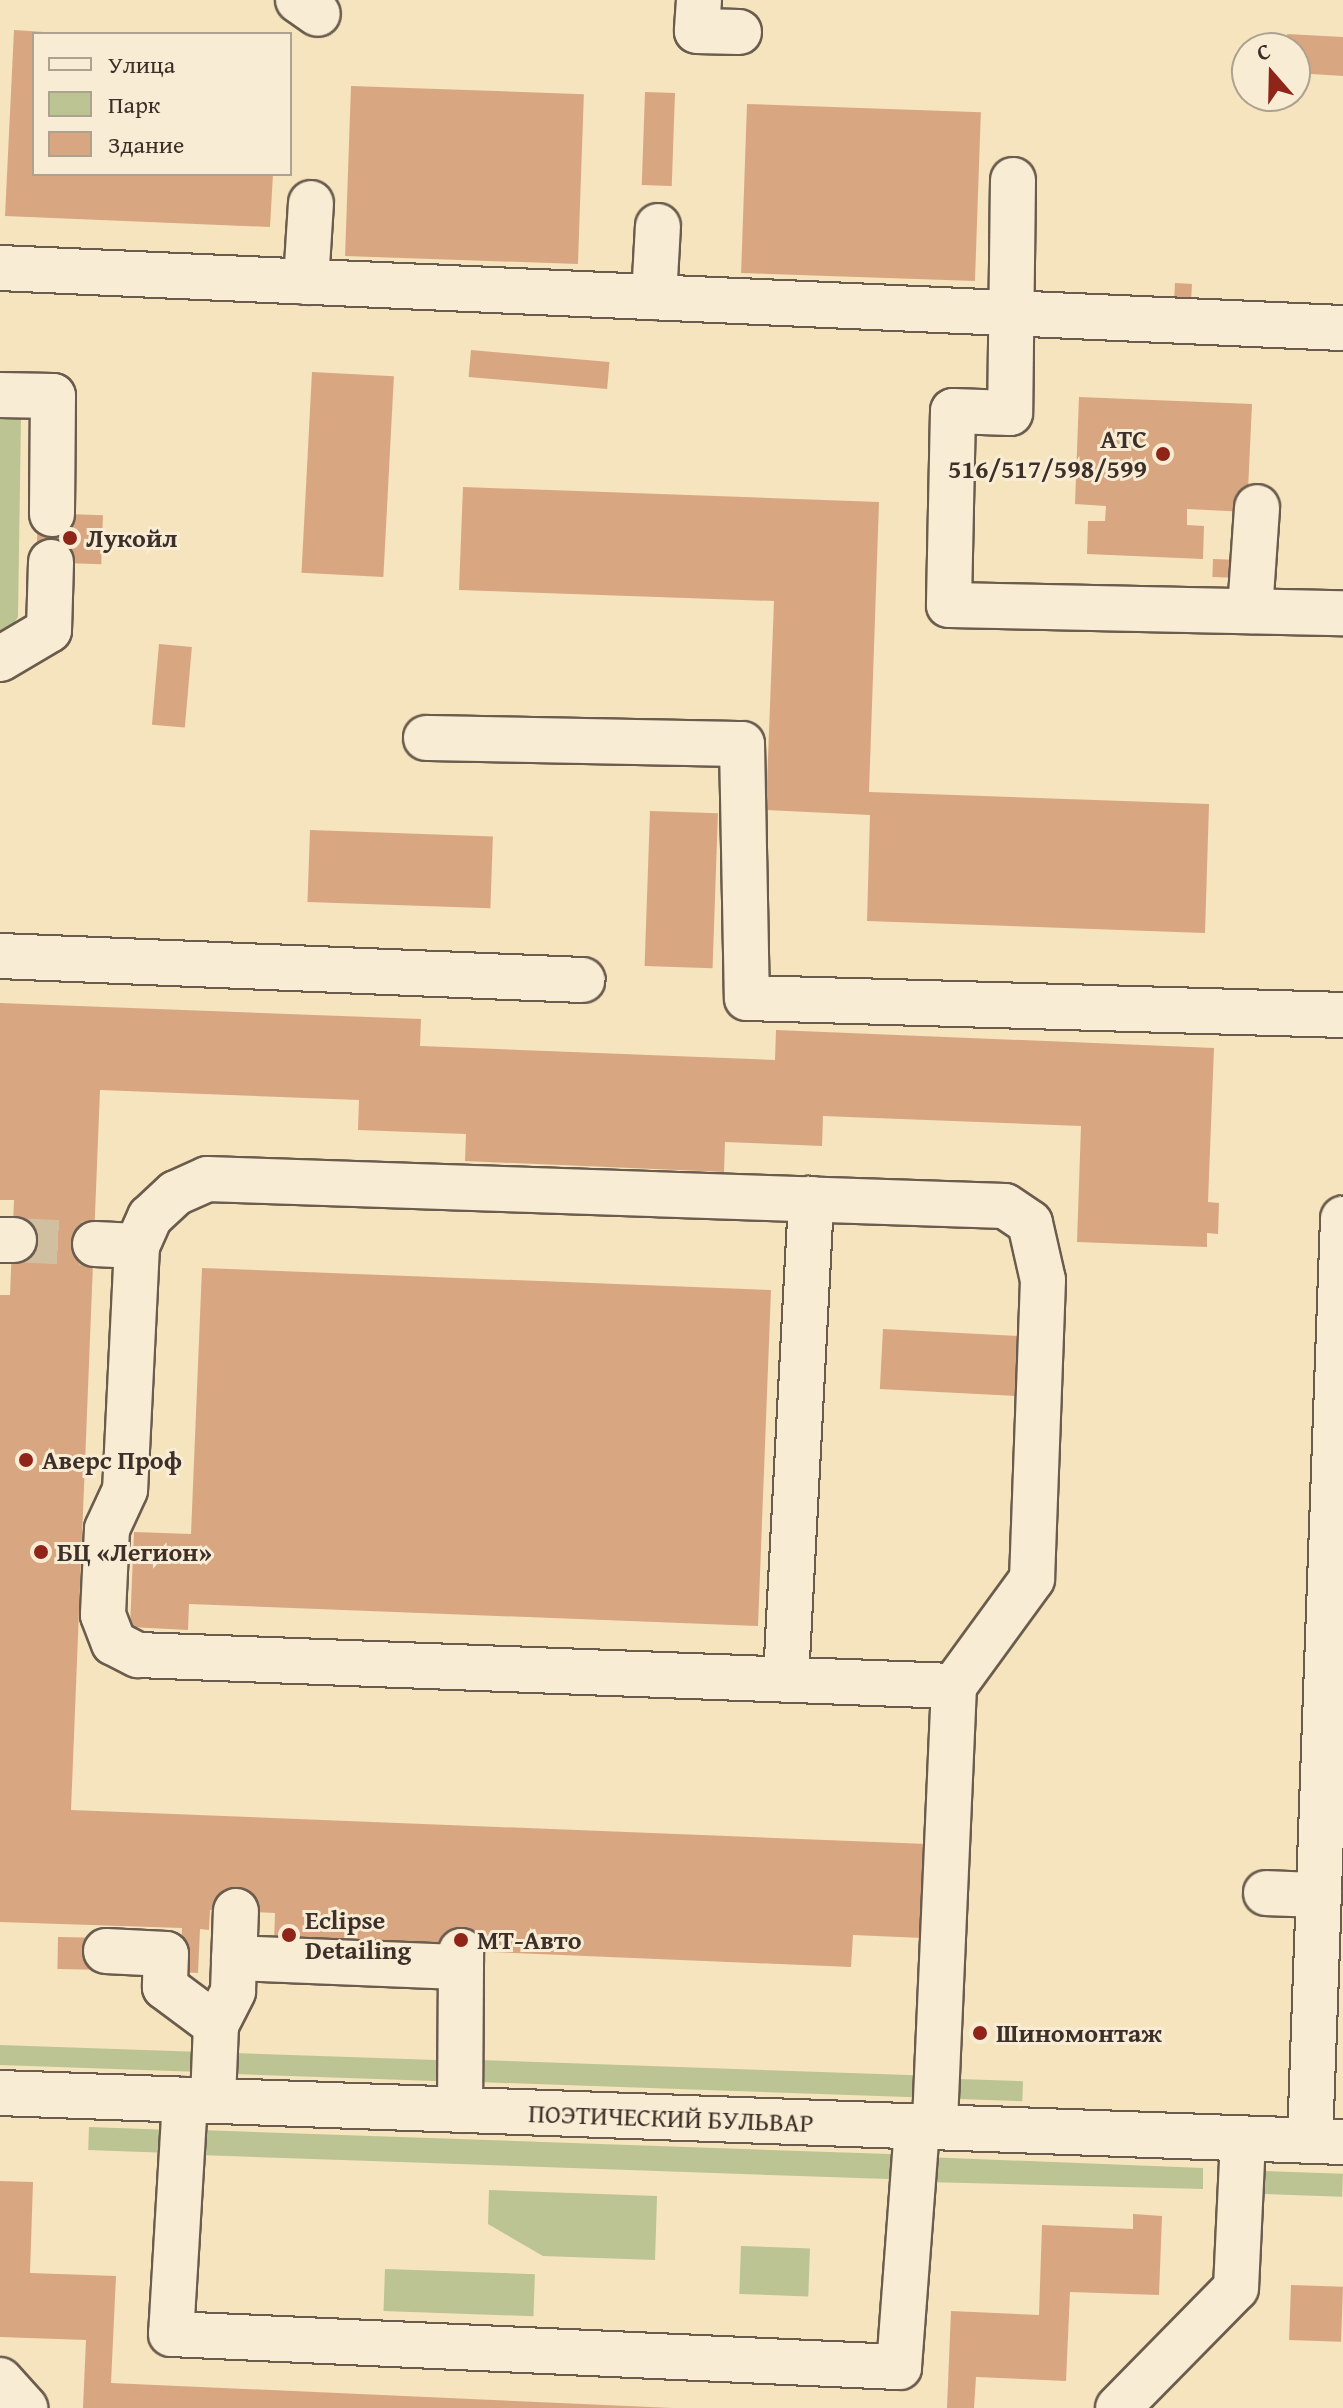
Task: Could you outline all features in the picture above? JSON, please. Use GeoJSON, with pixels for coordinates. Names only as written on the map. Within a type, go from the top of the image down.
{"type":"FeatureCollection","features":[{"type":"Feature","properties":{"kind":"street"},"geometry":{"type":"LineString","coordinates":[[699,0],[697,31],[739,32]]}},
{"type":"Feature","properties":{"kind":"street"},"geometry":{"type":"LineString","coordinates":[[1013,180],[1010,413],[953,411],[949,605],[1343,613]]}},
{"type":"Feature","properties":{"kind":"street"},"geometry":{"type":"LineString","coordinates":[[306,282],[311,203]]}},
{"type":"Feature","properties":{"kind":"street"},"geometry":{"type":"LineString","coordinates":[[654,297],[658,226]]}},
{"type":"Feature","properties":{"kind":"street"},"geometry":{"type":"LineString","coordinates":[[0,268],[1012,313],[1206,311],[1343,328]]}},
{"type":"Feature","properties":{"kind":"street"},"geometry":{"type":"LineString","coordinates":[[0,395],[53,396],[52,514]]}},
{"type":"Feature","properties":{"kind":"street"},"geometry":{"type":"LineString","coordinates":[[1250,611],[1257,507]]}},
{"type":"Feature","properties":{"kind":"street"},"geometry":{"type":"LineString","coordinates":[[0,659],[49,630],[51,562]]}},
{"type":"Feature","properties":{"kind":"street"},"geometry":{"type":"LineString","coordinates":[[426,738],[742,744],[747,998],[1343,1015]]}},
{"type":"Feature","properties":{"kind":"street"},"geometry":{"type":"LineString","coordinates":[[0,956],[583,980]]}},
{"type":"Feature","properties":{"kind":"street"},"geometry":{"type":"LineString","coordinates":[[236,1911],[233,1991],[216,2025],[199,2100],[171,2334],[899,2367],[926,2127],[954,1686],[1032,1579],[1042,1249],[1030,1223],[1005,1206],[207,1179],[176,1193],[116,1245],[125,1490],[107,1529],[103,1615],[114,1643],[138,1655],[954,1686]]}},
{"type":"Feature","properties":{"kind":"street"},"geometry":{"type":"LineString","coordinates":[[786,1678],[811,1199]]}},
{"type":"Feature","properties":{"kind":"street"},"geometry":{"type":"LineString","coordinates":[[1326,2142],[1319,1895],[1343,1219]]}},
{"type":"Feature","properties":{"kind":"street"},"geometry":{"type":"LineString","coordinates":[[1266,1893],[1319,1895]]}},
{"type":"Feature","properties":{"kind":"street"},"geometry":{"type":"LineString","coordinates":[[106,1951],[166,1954],[165,1987],[216,2025]]}},
{"type":"Feature","properties":{"kind":"street"},"geometry":{"type":"LineString","coordinates":[[234,1958],[289,1952],[461,1959],[460,2110]]}},
{"type":"Feature","properties":{"kind":"street","name":"ПОЭТИЧЕСКИЙ БУЛЬВАР"},"geometry":{"type":"LineString","coordinates":[[0,2093],[1326,2142]]}},
{"type":"Feature","properties":{"kind":"street"},"geometry":{"type":"LineString","coordinates":[[1118,2408],[1236,2288],[1243,2139]]}},
{"type":"Feature","properties":{"kind":"street"},"geometry":{"type":"LineString","coordinates":[[0,2380],[25,2408]]}},
{"type":"Feature","properties":{"kind":"green space"},"geometry":{"type":"Polygon","coordinates":[[[0,411],[21,416],[18,617],[0,643],[0,411]]]}},
{"type":"Feature","properties":{"kind":"green space"},"geometry":{"type":"Polygon","coordinates":[[[0,2045],[202,2052],[201,2072],[0,2065],[0,2045]]]}},
{"type":"Feature","properties":{"kind":"green space"},"geometry":{"type":"Polygon","coordinates":[[[233,2053],[450,2061],[449,2082],[232,2074],[233,2053]]]}},
{"type":"Feature","properties":{"kind":"green space"},"geometry":{"type":"Polygon","coordinates":[[[478,2060],[923,2076],[922,2098],[477,2082],[478,2060]]]}},
{"type":"Feature","properties":{"kind":"green space"},"geometry":{"type":"Polygon","coordinates":[[[959,2079],[1023,2081],[1022,2101],[958,2099],[959,2079]]]}},
{"type":"Feature","properties":{"kind":"green space"},"geometry":{"type":"Polygon","coordinates":[[[89,2127],[172,2130],[171,2153],[88,2150],[89,2127]]]}},
{"type":"Feature","properties":{"kind":"green space"},"geometry":{"type":"Polygon","coordinates":[[[200,2130],[897,2154],[896,2179],[199,2155],[200,2130]]]}},
{"type":"Feature","properties":{"kind":"green space"},"geometry":{"type":"Polygon","coordinates":[[[925,2157],[1203,2168],[1203,2189],[924,2182],[925,2157]]]}},
{"type":"Feature","properties":{"kind":"green space"},"geometry":{"type":"Polygon","coordinates":[[[1265,2171],[1343,2174],[1342,2197],[1264,2194],[1265,2171]]]}},
{"type":"Feature","properties":{"kind":"green space"},"geometry":{"type":"Polygon","coordinates":[[[489,2190],[657,2196],[655,2260],[543,2256],[488,2224],[489,2190]]]}},
{"type":"Feature","properties":{"kind":"green space"},"geometry":{"type":"Polygon","coordinates":[[[741,2246],[810,2248],[808,2296],[739,2294],[741,2246]]]}},
{"type":"Feature","properties":{"kind":"green space"},"geometry":{"type":"Polygon","coordinates":[[[385,2269],[535,2274],[533,2316],[384,2311],[385,2269]]]}},
{"type":"Feature","properties":{"kind":"building"},"geometry":{"type":"Polygon","coordinates":[[[14,30],[44,32],[32,32],[32,176],[273,176],[270,227],[5,216],[14,30]]]}},
{"type":"Feature","properties":{"kind":"building"},"geometry":{"type":"Polygon","coordinates":[[[1311,35],[1343,37],[1343,76],[1311,74],[1311,35]]]}},
{"type":"Feature","properties":{"kind":"building"},"geometry":{"type":"Polygon","coordinates":[[[351,86],[584,94],[578,264],[345,256],[351,86]]]}},
{"type":"Feature","properties":{"kind":"building"},"geometry":{"type":"Polygon","coordinates":[[[645,92],[675,93],[672,186],[642,185],[645,92]]]}},
{"type":"Feature","properties":{"kind":"building"},"geometry":{"type":"Polygon","coordinates":[[[747,104],[981,112],[975,281],[741,273],[747,104]]]}},
{"type":"Feature","properties":{"kind":"building"},"geometry":{"type":"Polygon","coordinates":[[[1175,283],[1192,284],[1191,299],[1174,298],[1175,283]]]}},
{"type":"Feature","properties":{"kind":"building"},"geometry":{"type":"Polygon","coordinates":[[[471,350],[609,362],[607,389],[469,377],[471,350]]]}},
{"type":"Feature","properties":{"kind":"building"},"geometry":{"type":"Polygon","coordinates":[[[312,372],[394,376],[383,577],[301,573],[312,372]]]}},
{"type":"Feature","properties":{"kind":"building","name":"АТС 516/517/598/599"},"geometry":{"type":"Polygon","coordinates":[[[1079,397],[1252,404],[1247,512],[1187,509],[1187,525],[1204,526],[1203,559],[1087,554],[1088,521],[1105,521],[1106,506],[1075,504],[1079,397]]]}},
{"type":"Feature","properties":{"kind":"building"},"geometry":{"type":"Polygon","coordinates":[[[463,487],[879,502],[869,792],[1209,804],[1205,933],[867,921],[870,815],[766,810],[774,601],[459,590],[463,487]]]}},
{"type":"Feature","properties":{"kind":"building","name":"Лукойл"},"geometry":{"type":"Polygon","coordinates":[[[38,513],[103,515],[101,564],[36,562],[38,513]]]}},
{"type":"Feature","properties":{"kind":"building"},"geometry":{"type":"Polygon","coordinates":[[[1213,559],[1239,560],[1238,578],[1212,577],[1213,559]]]}},
{"type":"Feature","properties":{"kind":"building"},"geometry":{"type":"Polygon","coordinates":[[[159,644],[192,647],[185,728],[152,725],[159,644]]]}},
{"type":"Feature","properties":{"kind":"building"},"geometry":{"type":"Polygon","coordinates":[[[650,811],[718,813],[713,968],[645,966],[650,811]]]}},
{"type":"Feature","properties":{"kind":"building"},"geometry":{"type":"Polygon","coordinates":[[[310,830],[493,836],[490,908],[307,902],[310,830]]]}},
{"type":"Feature","properties":{"kind":"building"},"geometry":{"type":"Polygon","coordinates":[[[0,1003],[421,1019],[420,1046],[775,1060],[776,1030],[1214,1048],[1208,1202],[1219,1203],[1218,1234],[1207,1233],[1207,1247],[1077,1242],[1081,1126],[823,1116],[822,1146],[725,1142],[724,1172],[465,1161],[466,1134],[358,1130],[359,1100],[100,1090],[71,1810],[927,1844],[923,1938],[853,1935],[851,1967],[274,1943],[275,1913],[210,1910],[209,1930],[200,1929],[198,1973],[180,1972],[182,1928],[0,1922],[0,1295],[10,1295],[14,1200],[0,1200],[0,1003]]]}},
{"type":"Feature","properties":{"kind":"building"},"geometry":{"type":"Polygon","coordinates":[[[202,1268],[771,1290],[758,1626],[189,1604],[188,1630],[130,1627],[134,1532],[191,1534],[202,1268]]]}},
{"type":"Feature","properties":{"kind":"building"},"geometry":{"type":"Polygon","coordinates":[[[883,1329],[1020,1336],[1017,1396],[880,1389],[883,1329]]]}},
{"type":"Feature","properties":{"kind":"building"},"geometry":{"type":"Polygon","coordinates":[[[58,1937],[97,1938],[96,1970],[57,1969],[58,1937]]]}},
{"type":"Feature","properties":{"kind":"building"},"geometry":{"type":"Polygon","coordinates":[[[0,2181],[33,2182],[30,2273],[116,2276],[111,2383],[673,2408],[83,2408],[86,2340],[0,2337],[0,2181]]]}},
{"type":"Feature","properties":{"kind":"building"},"geometry":{"type":"Polygon","coordinates":[[[1133,2214],[1162,2216],[1159,2295],[1070,2292],[1066,2381],[976,2377],[974,2408],[947,2408],[951,2311],[1039,2315],[1042,2225],[1133,2229],[1133,2214]]]}},
{"type":"Feature","properties":{"kind":"building"},"geometry":{"type":"Polygon","coordinates":[[[1291,2285],[1343,2287],[1341,2342],[1289,2340],[1291,2285]]]}},
{"type":"Feature","properties":{"kind":"tunnel"},"geometry":{"type":"LineString","coordinates":[[14,1240],[95,1244]]}},
{"type":"Feature","properties":{"kind":"place","name":"АТС 516/517/598/599"},"geometry":{"type":"Point","coordinates":[1163,454]}},
{"type":"Feature","properties":{"kind":"place","name":"Лукойл"},"geometry":{"type":"Point","coordinates":[70,538]}},
{"type":"Feature","properties":{"kind":"place","name":"Аверс Проф"},"geometry":{"type":"Point","coordinates":[26,1460]}},
{"type":"Feature","properties":{"kind":"place","name":"БЦ «Легион»"},"geometry":{"type":"Point","coordinates":[41,1552]}},
{"type":"Feature","properties":{"kind":"place","name":"Eclipse Detailing"},"geometry":{"type":"Point","coordinates":[289,1935]}},
{"type":"Feature","properties":{"kind":"place","name":"МТ-Авто"},"geometry":{"type":"Point","coordinates":[461,1940]}},
{"type":"Feature","properties":{"kind":"place","name":"Шиномонтаж"},"geometry":{"type":"Point","coordinates":[980,2033]}}]}
